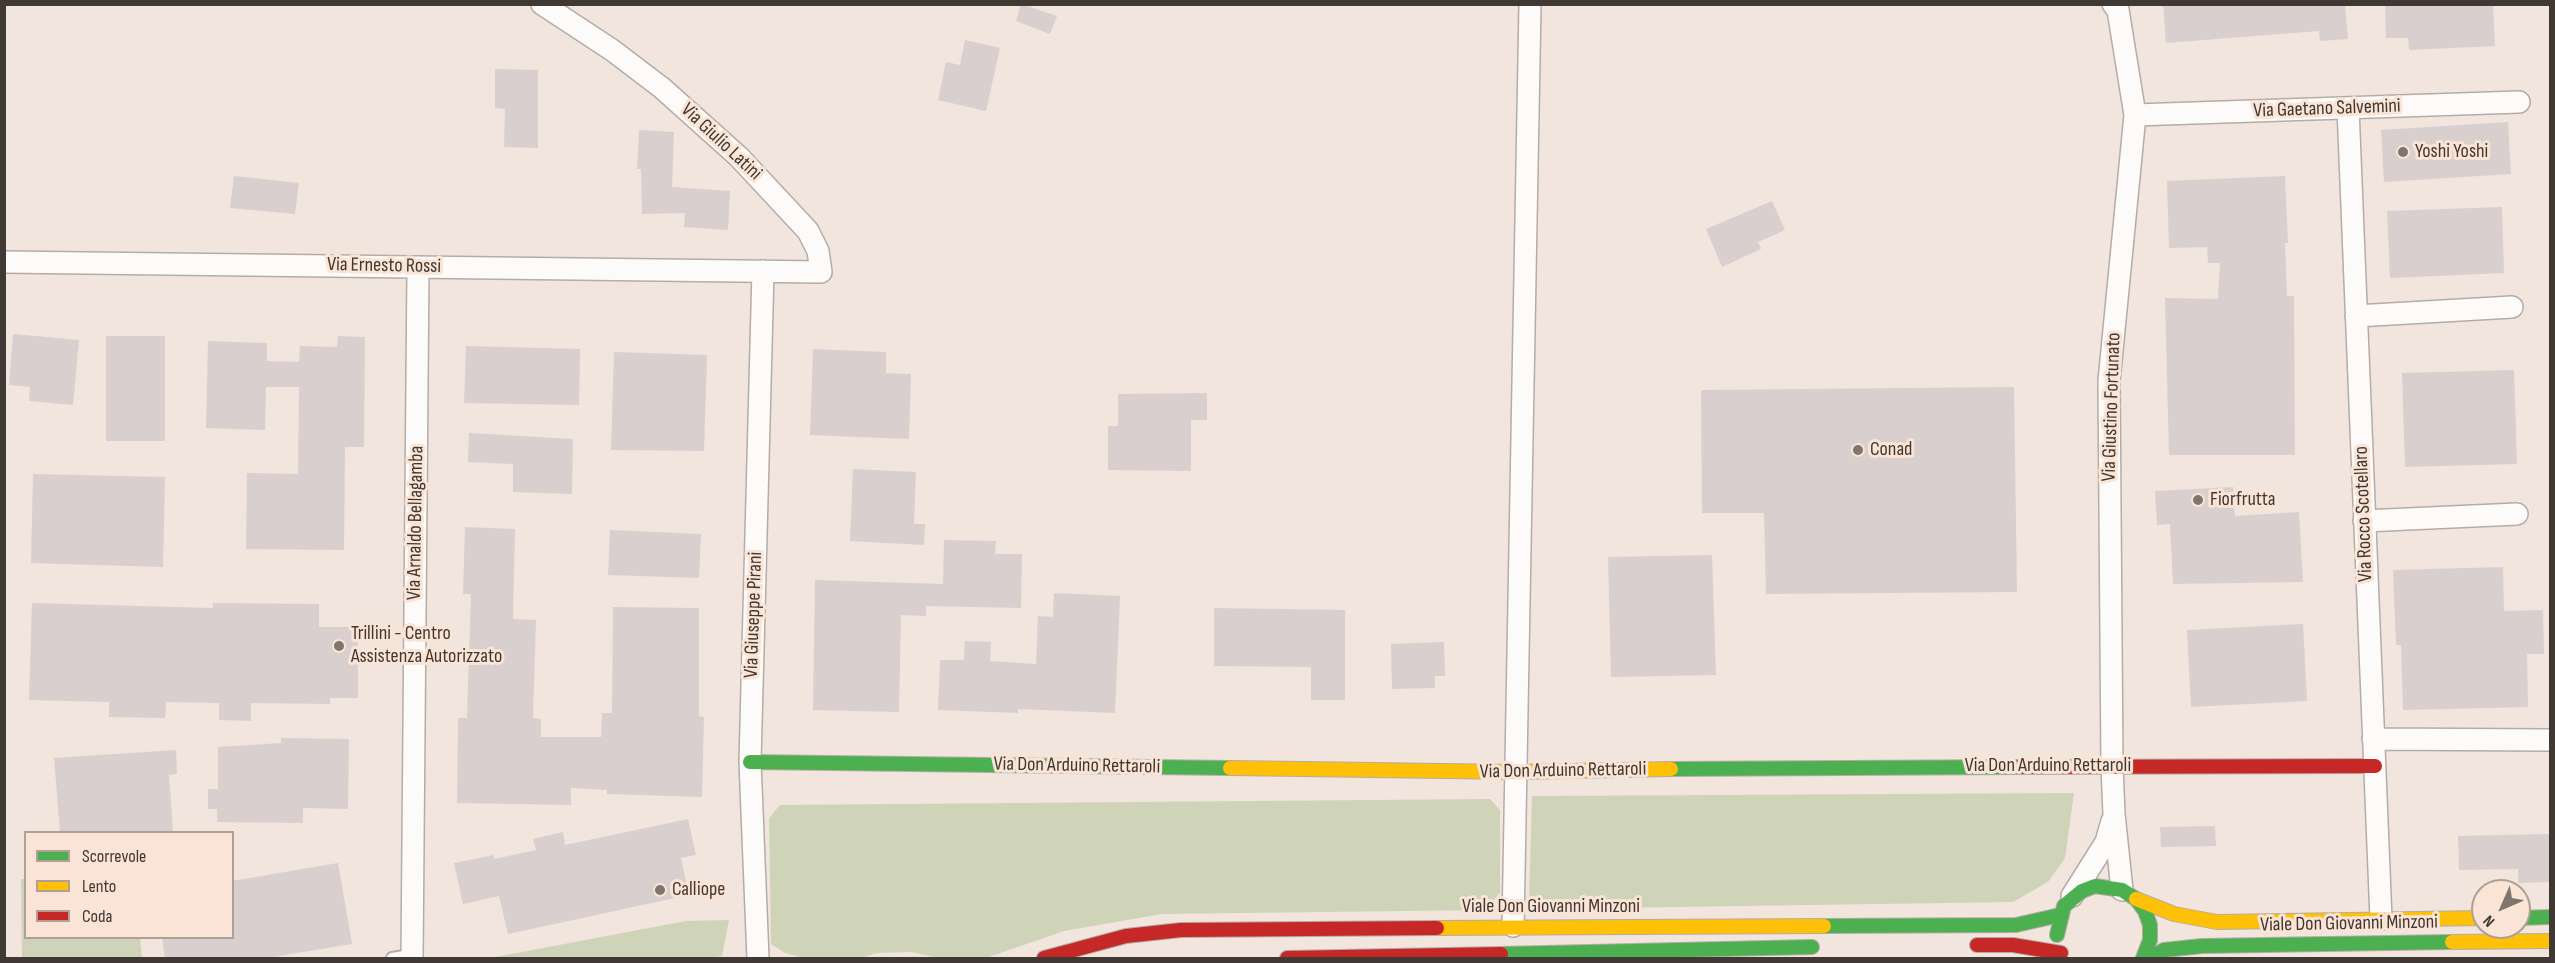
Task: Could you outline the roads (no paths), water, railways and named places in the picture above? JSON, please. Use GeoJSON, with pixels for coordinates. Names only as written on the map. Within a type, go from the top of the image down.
{"type":"FeatureCollection","features":[{"type":"Feature","properties":{"kind":"main road","name":"Via Don Arduino Rettaroli"},"geometry":{"type":"LineString","coordinates":[[750,762],[1515,772],[1785,767],[2375,766]]}},
{"type":"Feature","properties":{"kind":"main road","name":"Viale Don Giovanni Minzoni"},"geometry":{"type":"LineString","coordinates":[[1044,958],[1126,936],[1181,930],[1513,926],[2016,925],[2065,907],[2095,886],[2129,894],[2175,914],[2217,922],[2471,918]]}},
{"type":"Feature","properties":{"kind":"main road"},"geometry":{"type":"LineString","coordinates":[[2129,894],[2145,911],[2150,925],[2150,940],[2142,958]]}},
{"type":"Feature","properties":{"kind":"main road"},"geometry":{"type":"LineString","coordinates":[[1965,945],[2013,945],[2063,956],[2057,927],[2065,907]]}},
{"type":"Feature","properties":{"kind":"main road"},"geometry":{"type":"LineString","coordinates":[[2531,918],[2550,917]]}},
{"type":"Feature","properties":{"kind":"main road","name":"Viale Don Giovanni Minzoni"},"geometry":{"type":"LineString","coordinates":[[2150,958],[2164,950],[2202,946],[2550,941]]}},
{"type":"Feature","properties":{"kind":"main road"},"geometry":{"type":"LineString","coordinates":[[1287,958],[1823,946]]}},
{"type":"Feature","properties":{"kind":"street","name":"Via Giulio Latini"},"geometry":{"type":"LineString","coordinates":[[542,4],[612,50],[662,88],[739,157],[808,231],[818,251],[821,272],[764,271]]}},
{"type":"Feature","properties":{"kind":"street"},"geometry":{"type":"LineString","coordinates":[[1513,926],[1530,4]]}},
{"type":"Feature","properties":{"kind":"street","name":"Via Giustino Fortunato"},"geometry":{"type":"LineString","coordinates":[[2113,4],[2118,10],[2135,115],[2109,381],[2112,766],[2114,814],[2129,894]]}},
{"type":"Feature","properties":{"kind":"street","name":"Via Gaetano Salvemini"},"geometry":{"type":"LineString","coordinates":[[2135,115],[2519,102]]}},
{"type":"Feature","properties":{"kind":"street","name":"Via Rocco Scotellaro"},"geometry":{"type":"LineString","coordinates":[[2348,108],[2381,919]]}},
{"type":"Feature","properties":{"kind":"street","name":"Via Ernesto Rossi"},"geometry":{"type":"LineString","coordinates":[[4,262],[764,271]]}},
{"type":"Feature","properties":{"kind":"street","name":"Via Arnaldo Bellagamba"},"geometry":{"type":"LineString","coordinates":[[405,957],[418,267]]}},
{"type":"Feature","properties":{"kind":"street","name":"Via Giuseppe Pirani"},"geometry":{"type":"LineString","coordinates":[[758,958],[750,762],[764,271]]}},
{"type":"Feature","properties":{"kind":"street"},"geometry":{"type":"LineString","coordinates":[[2356,316],[2512,307]]}},
{"type":"Feature","properties":{"kind":"street"},"geometry":{"type":"LineString","coordinates":[[2364,521],[2517,514]]}},
{"type":"Feature","properties":{"kind":"street"},"geometry":{"type":"LineString","coordinates":[[2373,739],[2550,740]]}},
{"type":"Feature","properties":{"kind":"street","name":"Via Giustino Fortunato"},"geometry":{"type":"LineString","coordinates":[[2065,907],[2106,842],[2114,814]]}},
{"type":"Feature","properties":{"kind":"place","name":"Yoshi Yoshi"},"geometry":{"type":"Point","coordinates":[2403,152]}},
{"type":"Feature","properties":{"kind":"place","name":"Conad"},"geometry":{"type":"Point","coordinates":[1858,450]}},
{"type":"Feature","properties":{"kind":"place","name":"Fiorfrutta"},"geometry":{"type":"Point","coordinates":[2198,500]}},
{"type":"Feature","properties":{"kind":"place","name":"Trillini - Centro Assistenza Autorizzato"},"geometry":{"type":"Point","coordinates":[339,646]}},
{"type":"Feature","properties":{"kind":"place","name":"Calliope"},"geometry":{"type":"Point","coordinates":[660,890]}}]}
